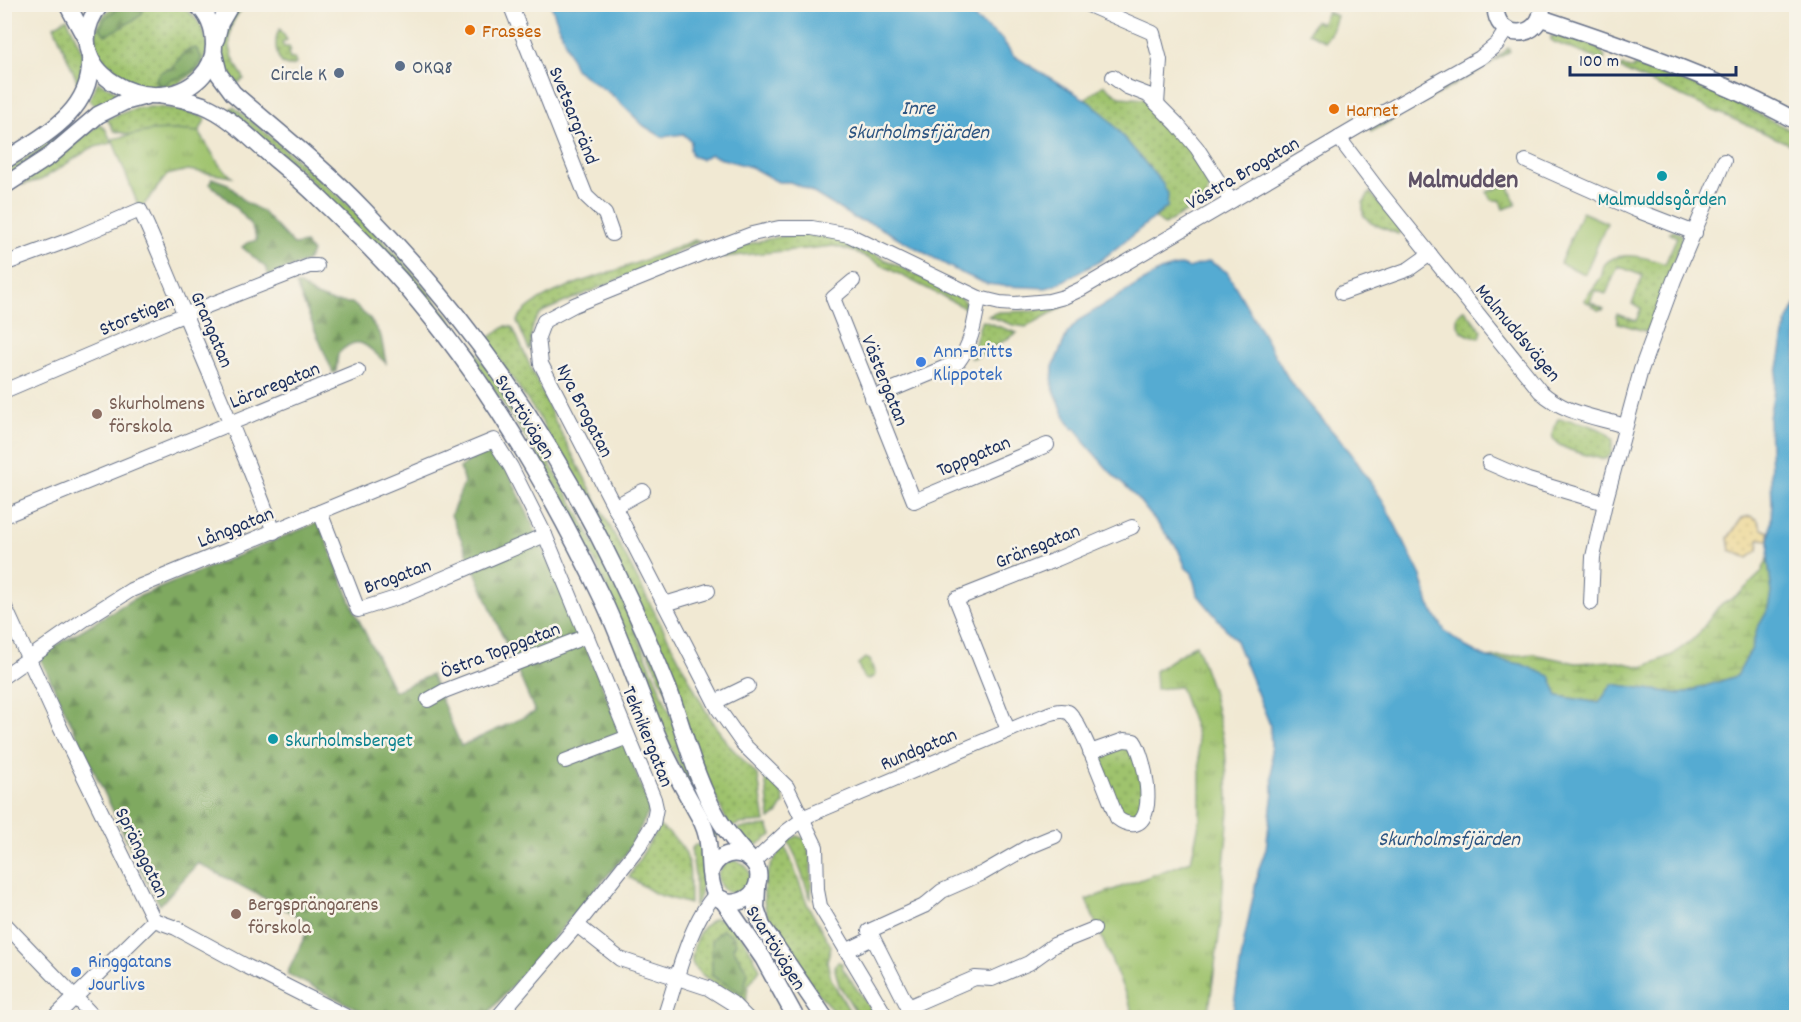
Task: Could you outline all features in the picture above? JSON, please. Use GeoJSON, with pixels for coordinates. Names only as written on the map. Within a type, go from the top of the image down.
{"type":"FeatureCollection","features":[{"type":"Feature","properties":{"kind":"main road"},"geometry":{"type":"LineString","coordinates":[[4,161],[60,123],[76,107],[88,84],[90,57],[86,39],[67,4]]}},
{"type":"Feature","properties":{"kind":"main road"},"geometry":{"type":"LineString","coordinates":[[86,39],[92,17],[101,4]]}},
{"type":"Feature","properties":{"kind":"main road","name":"Svartövägen"},"geometry":{"type":"LineString","coordinates":[[196,4],[208,19],[214,33],[214,50],[219,74],[233,93],[362,207],[424,274],[467,326],[525,406],[600,537],[650,645],[706,793],[725,830],[750,860]]}},
{"type":"Feature","properties":{"kind":"main road"},"geometry":{"type":"LineString","coordinates":[[4,186],[50,156],[98,115],[124,102],[177,92],[196,82],[207,70],[220,23],[231,4]]}},
{"type":"Feature","properties":{"kind":"main road"},"geometry":{"type":"LineString","coordinates":[[1483,4],[1518,33],[1529,31],[1538,23],[1541,11],[1721,84],[1797,121]]}},
{"type":"Feature","properties":{"kind":"main road","name":"Svartövägen"},"geometry":{"type":"LineString","coordinates":[[90,57],[97,69],[111,82],[128,90],[201,104],[216,111],[241,130],[299,178],[346,224],[401,280],[448,338],[474,374],[542,480],[605,605],[661,743],[706,830],[710,873]]}},
{"type":"Feature","properties":{"kind":"main road"},"geometry":{"type":"LineString","coordinates":[[737,853],[750,860],[758,873],[757,887],[750,896],[732,902],[719,896],[711,885],[710,873],[715,862],[724,855],[737,853]]}},
{"type":"Feature","properties":{"kind":"main road","name":"Svartövägen"},"geometry":{"type":"LineString","coordinates":[[757,887],[756,908],[762,926],[825,1017]]}},
{"type":"Feature","properties":{"kind":"main road","name":"Svartövägen"},"geometry":{"type":"LineString","coordinates":[[719,896],[763,958],[796,1017]]}},
{"type":"Feature","properties":{"kind":"street","name":"Svetsargränd"},"geometry":{"type":"LineString","coordinates":[[510,4],[586,196],[605,214],[612,234]]}},
{"type":"Feature","properties":{"kind":"street"},"geometry":{"type":"LineString","coordinates":[[1086,4],[1153,33],[1160,60],[1157,104]]}},
{"type":"Feature","properties":{"kind":"street","name":"Västra Brogatan"},"geometry":{"type":"LineString","coordinates":[[979,298],[1015,304],[1064,297],[1480,58],[1497,44],[1500,18]]}},
{"type":"Feature","properties":{"kind":"street"},"geometry":{"type":"LineString","coordinates":[[1113,77],[1127,87],[1148,96],[1157,104],[1197,148],[1231,201]]}},
{"type":"Feature","properties":{"kind":"street","name":"Malmuddsvägen"},"geometry":{"type":"LineString","coordinates":[[1339,138],[1540,391],[1553,402],[1568,410],[1625,426]]}},
{"type":"Feature","properties":{"kind":"street"},"geometry":{"type":"LineString","coordinates":[[1526,161],[1636,210],[1695,233]]}},
{"type":"Feature","properties":{"kind":"street"},"geometry":{"type":"LineString","coordinates":[[1591,603],[1593,557],[1625,426],[1645,360],[1674,280],[1724,161]]}},
{"type":"Feature","properties":{"kind":"street","name":"Grangatan"},"geometry":{"type":"LineString","coordinates":[[4,264],[75,238],[140,210],[162,257],[274,532]]}},
{"type":"Feature","properties":{"kind":"street","name":"Nya Brogatan"},"geometry":{"type":"LineString","coordinates":[[887,1017],[820,906],[817,890],[816,847],[787,787],[743,744],[715,702],[541,364],[538,337],[544,321],[574,305],[744,237],[789,227],[824,229],[849,235],[979,298]]}},
{"type":"Feature","properties":{"kind":"street"},"geometry":{"type":"LineString","coordinates":[[1342,293],[1409,269],[1430,254]]}},
{"type":"Feature","properties":{"kind":"street","name":"Storstigen"},"geometry":{"type":"LineString","coordinates":[[4,391],[184,315],[309,267],[317,266]]}},
{"type":"Feature","properties":{"kind":"street","name":"Västergatan"},"geometry":{"type":"LineString","coordinates":[[853,281],[833,298],[914,501]]}},
{"type":"Feature","properties":{"kind":"street"},"geometry":{"type":"LineString","coordinates":[[872,398],[958,362],[966,349],[979,298]]}},
{"type":"Feature","properties":{"kind":"street","name":"Läraregatan"},"geometry":{"type":"LineString","coordinates":[[4,516],[358,371]]}},
{"type":"Feature","properties":{"kind":"street","name":"Långgatan"},"geometry":{"type":"LineString","coordinates":[[4,676],[131,590],[494,440]]}},
{"type":"Feature","properties":{"kind":"street","name":"Teknikergatan"},"geometry":{"type":"LineString","coordinates":[[494,440],[511,467],[545,535],[656,808],[650,829],[639,847],[577,925],[497,1017]]}},
{"type":"Feature","properties":{"kind":"street","name":"Toppgatan"},"geometry":{"type":"LineString","coordinates":[[914,501],[1047,445]]}},
{"type":"Feature","properties":{"kind":"street"},"geometry":{"type":"LineString","coordinates":[[1489,463],[1528,480],[1605,503]]}},
{"type":"Feature","properties":{"kind":"street"},"geometry":{"type":"LineString","coordinates":[[614,507],[643,491]]}},
{"type":"Feature","properties":{"kind":"street","name":"Brogatan"},"geometry":{"type":"LineString","coordinates":[[320,512],[358,610],[402,596],[545,535]]}},
{"type":"Feature","properties":{"kind":"street","name":"Gränsgatan"},"geometry":{"type":"LineString","coordinates":[[1008,730],[956,599],[1132,527]]}},
{"type":"Feature","properties":{"kind":"street"},"geometry":{"type":"LineString","coordinates":[[665,604],[708,591]]}},
{"type":"Feature","properties":{"kind":"street","name":"Spränggatan"},"geometry":{"type":"LineString","coordinates":[[4,605],[154,920],[176,928],[349,1017]]}},
{"type":"Feature","properties":{"kind":"street","name":"Östra Toppgatan"},"geometry":{"type":"LineString","coordinates":[[428,700],[444,691],[587,636]]}},
{"type":"Feature","properties":{"kind":"street"},"geometry":{"type":"LineString","coordinates":[[715,702],[748,686]]}},
{"type":"Feature","properties":{"kind":"street","name":"Rundgatan"},"geometry":{"type":"LineString","coordinates":[[750,860],[809,814],[1057,711],[1067,712],[1078,724],[1117,818],[1127,824],[1138,822],[1143,818],[1148,805],[1138,746],[1134,741],[1124,740],[1090,752]]}},
{"type":"Feature","properties":{"kind":"street"},"geometry":{"type":"LineString","coordinates":[[565,761],[628,737]]}},
{"type":"Feature","properties":{"kind":"street"},"geometry":{"type":"LineString","coordinates":[[1055,836],[1026,848],[983,873],[942,891],[924,906],[869,931],[910,1012],[975,978],[992,978],[1029,963],[1054,945],[1094,929]]}},
{"type":"Feature","properties":{"kind":"street"},"geometry":{"type":"LineString","coordinates":[[664,1017],[701,912],[719,896]]}},
{"type":"Feature","properties":{"kind":"street"},"geometry":{"type":"LineString","coordinates":[[54,1017],[154,920]]}},
{"type":"Feature","properties":{"kind":"street"},"geometry":{"type":"LineString","coordinates":[[4,923],[95,1017]]}},
{"type":"Feature","properties":{"kind":"street"},"geometry":{"type":"LineString","coordinates":[[577,925],[620,959],[708,988],[747,1017]]}},
{"type":"Feature","properties":{"kind":"street"},"geometry":{"type":"LineString","coordinates":[[846,951],[873,938]]}},
{"type":"Feature","properties":{"kind":"green space"},"geometry":{"type":"Polygon","coordinates":[[[165,3],[186,9],[199,23],[206,41],[207,51],[199,69],[184,80],[164,88],[143,87],[112,74],[101,63],[96,33],[101,19],[117,5],[165,3]]]}},
{"type":"Feature","properties":{"kind":"green space"},"geometry":{"type":"Polygon","coordinates":[[[122,5],[146,5],[139,17],[105,35],[100,28],[105,18],[122,5]]]}},
{"type":"Feature","properties":{"kind":"green space"},"geometry":{"type":"Polygon","coordinates":[[[239,5],[247,5],[234,21],[230,48],[244,79],[235,85],[222,56],[221,40],[225,25],[239,5]]]}},
{"type":"Feature","properties":{"kind":"green space"},"geometry":{"type":"Polygon","coordinates":[[[1327,12],[1337,16],[1332,31],[1325,41],[1308,33],[1315,21],[1321,23],[1327,12]]]}},
{"type":"Feature","properties":{"kind":"green space"},"geometry":{"type":"Polygon","coordinates":[[[67,18],[82,52],[80,88],[54,26],[67,18]]]}},
{"type":"Feature","properties":{"kind":"green space"},"geometry":{"type":"Polygon","coordinates":[[[280,29],[287,40],[282,43],[284,47],[289,47],[290,59],[294,58],[296,64],[289,66],[280,61],[276,41],[280,29]]]}},
{"type":"Feature","properties":{"kind":"green space"},"geometry":{"type":"Polygon","coordinates":[[[1551,36],[1574,39],[1589,44],[1602,52],[1605,58],[1600,60],[1554,42],[1551,36]]]}},
{"type":"Feature","properties":{"kind":"green space"},"geometry":{"type":"Polygon","coordinates":[[[196,48],[202,58],[196,69],[181,78],[171,79],[166,84],[158,85],[155,80],[160,72],[171,68],[187,50],[196,48]]]}},
{"type":"Feature","properties":{"kind":"green space"},"geometry":{"type":"Polygon","coordinates":[[[1508,48],[1510,51],[1491,63],[1508,48]]]}},
{"type":"Feature","properties":{"kind":"green space"},"geometry":{"type":"Polygon","coordinates":[[[1490,63],[1475,73],[1371,132],[1370,129],[1490,63]]]}},
{"type":"Feature","properties":{"kind":"green space"},"geometry":{"type":"Polygon","coordinates":[[[1622,66],[1633,69],[1635,66],[1656,72],[1737,104],[1796,133],[1796,147],[1620,69],[1622,66]]]}},
{"type":"Feature","properties":{"kind":"green space"},"geometry":{"type":"Polygon","coordinates":[[[98,82],[121,94],[96,107],[89,100],[98,82]]]}},
{"type":"Feature","properties":{"kind":"green space"},"geometry":{"type":"Polygon","coordinates":[[[1104,85],[1120,97],[1144,99],[1182,142],[1207,177],[1209,187],[1205,200],[1164,225],[1155,218],[1167,207],[1162,183],[1105,115],[1085,99],[1104,85]]]}},
{"type":"Feature","properties":{"kind":"green space"},"geometry":{"type":"Polygon","coordinates":[[[234,107],[347,204],[406,265],[471,345],[466,349],[301,171],[230,112],[234,107]]]}},
{"type":"Feature","properties":{"kind":"green space"},"geometry":{"type":"Polygon","coordinates":[[[136,108],[179,110],[206,118],[199,132],[151,131],[131,135],[114,131],[107,119],[136,108]]]}},
{"type":"Feature","properties":{"kind":"green space"},"geometry":{"type":"Polygon","coordinates":[[[100,124],[106,130],[112,143],[91,148],[41,180],[21,185],[100,124]]]}},
{"type":"Feature","properties":{"kind":"green space"},"geometry":{"type":"Polygon","coordinates":[[[63,130],[65,132],[63,136],[5,178],[5,171],[63,130]]]}},
{"type":"Feature","properties":{"kind":"green space"},"geometry":{"type":"Polygon","coordinates":[[[151,131],[199,132],[220,166],[232,177],[188,170],[167,175],[140,210],[112,139],[151,131]]]}},
{"type":"Feature","properties":{"kind":"green space"},"geometry":{"type":"Polygon","coordinates":[[[212,178],[228,184],[245,202],[262,211],[294,245],[305,243],[312,252],[307,261],[269,276],[266,268],[242,247],[257,240],[250,224],[238,209],[210,184],[212,178]]]}},
{"type":"Feature","properties":{"kind":"green space"},"geometry":{"type":"Polygon","coordinates":[[[1508,184],[1516,205],[1503,209],[1500,200],[1492,199],[1487,192],[1508,184]]]}},
{"type":"Feature","properties":{"kind":"green space"},"geometry":{"type":"Polygon","coordinates":[[[1370,192],[1400,229],[1398,234],[1371,223],[1363,215],[1363,203],[1370,192]]]}},
{"type":"Feature","properties":{"kind":"green space"},"geometry":{"type":"Polygon","coordinates":[[[1582,212],[1607,223],[1585,274],[1560,263],[1582,212]]]}},
{"type":"Feature","properties":{"kind":"green space"},"geometry":{"type":"Polygon","coordinates":[[[1673,231],[1681,234],[1681,241],[1648,332],[1618,323],[1616,316],[1617,314],[1636,321],[1641,308],[1632,304],[1643,276],[1618,266],[1606,294],[1595,290],[1590,302],[1603,310],[1598,310],[1584,300],[1601,277],[1604,266],[1611,259],[1634,256],[1665,264],[1677,237],[1669,233],[1673,231]]]}},
{"type":"Feature","properties":{"kind":"green space"},"geometry":{"type":"Polygon","coordinates":[[[803,234],[843,239],[956,294],[966,303],[967,309],[858,253],[834,246],[724,257],[721,254],[761,241],[803,234]]]}},
{"type":"Feature","properties":{"kind":"green space"},"geometry":{"type":"Polygon","coordinates":[[[695,240],[700,241],[675,252],[670,258],[544,311],[534,323],[529,350],[517,321],[524,311],[535,303],[579,282],[630,266],[695,240]]]}},
{"type":"Feature","properties":{"kind":"green space"},"geometry":{"type":"Polygon","coordinates":[[[296,285],[333,302],[352,303],[369,318],[381,336],[386,363],[364,344],[352,344],[338,354],[336,372],[333,373],[296,285]]]}},
{"type":"Feature","properties":{"kind":"green space"},"geometry":{"type":"Polygon","coordinates":[[[1075,300],[1026,327],[988,316],[998,312],[1034,311],[1075,300]]]}},
{"type":"Feature","properties":{"kind":"green space"},"geometry":{"type":"Polygon","coordinates":[[[1464,309],[1482,331],[1480,338],[1470,336],[1460,329],[1457,316],[1464,309]]]}},
{"type":"Feature","properties":{"kind":"green space"},"geometry":{"type":"Polygon","coordinates":[[[983,321],[1017,333],[977,357],[971,358],[980,325],[983,321]]]}},
{"type":"Feature","properties":{"kind":"green space"},"geometry":{"type":"Polygon","coordinates":[[[506,326],[514,330],[554,419],[706,711],[727,743],[758,776],[765,822],[739,824],[730,828],[541,420],[486,340],[506,326]]]}},
{"type":"Feature","properties":{"kind":"green space"},"geometry":{"type":"Polygon","coordinates":[[[474,349],[528,426],[574,505],[622,599],[721,834],[713,838],[672,751],[597,565],[539,457],[469,353],[474,349]]]}},
{"type":"Feature","properties":{"kind":"green space"},"geometry":{"type":"Polygon","coordinates":[[[1558,419],[1588,424],[1608,434],[1613,439],[1608,458],[1602,459],[1582,454],[1560,446],[1553,438],[1558,419]]]}},
{"type":"Feature","properties":{"kind":"green space"},"geometry":{"type":"Polygon","coordinates":[[[494,441],[576,624],[615,717],[650,810],[626,854],[485,1017],[373,1017],[287,974],[311,923],[198,863],[160,905],[39,656],[133,599],[319,522],[355,612],[394,691],[431,675],[461,746],[535,712],[451,515],[464,483],[460,468],[494,441]]]}},
{"type":"Feature","properties":{"kind":"green space"},"geometry":{"type":"Polygon","coordinates":[[[1768,558],[1772,593],[1769,608],[1757,629],[1752,648],[1737,676],[1681,694],[1613,684],[1599,703],[1558,696],[1487,658],[1533,654],[1576,663],[1614,661],[1643,667],[1672,655],[1697,636],[1718,607],[1739,594],[1761,573],[1768,558]]]}},
{"type":"Feature","properties":{"kind":"green space"},"geometry":{"type":"Polygon","coordinates":[[[1196,644],[1212,690],[1225,746],[1229,812],[1221,921],[1208,1017],[1135,1017],[1086,900],[1191,861],[1200,819],[1197,735],[1180,687],[1156,689],[1155,671],[1196,644]]]}},
{"type":"Feature","properties":{"kind":"green space"},"geometry":{"type":"Polygon","coordinates":[[[865,658],[870,660],[875,674],[867,680],[863,677],[858,664],[865,658]]]}},
{"type":"Feature","properties":{"kind":"green space"},"geometry":{"type":"Polygon","coordinates":[[[1134,742],[1146,813],[1123,822],[1090,752],[1134,742]]]}},
{"type":"Feature","properties":{"kind":"green space"},"geometry":{"type":"Polygon","coordinates":[[[765,777],[778,788],[784,803],[778,813],[770,819],[765,777]]]}},
{"type":"Feature","properties":{"kind":"green space"},"geometry":{"type":"Polygon","coordinates":[[[659,826],[679,843],[688,859],[690,904],[656,894],[629,877],[659,826]]]}},
{"type":"Feature","properties":{"kind":"green space"},"geometry":{"type":"Polygon","coordinates":[[[768,826],[772,835],[757,845],[744,841],[734,833],[740,828],[768,826]]]}},
{"type":"Feature","properties":{"kind":"green space"},"geometry":{"type":"Polygon","coordinates":[[[797,836],[805,839],[811,859],[811,900],[788,841],[797,836]]]}},
{"type":"Feature","properties":{"kind":"green space"},"geometry":{"type":"Polygon","coordinates":[[[695,845],[702,845],[703,868],[702,884],[695,907],[695,875],[691,849],[695,845]]]}},
{"type":"Feature","properties":{"kind":"green space"},"geometry":{"type":"Polygon","coordinates":[[[784,846],[808,906],[831,946],[827,961],[831,979],[853,1017],[837,1017],[790,957],[776,936],[767,915],[764,893],[769,870],[784,846]]]}},
{"type":"Feature","properties":{"kind":"green space"},"geometry":{"type":"Polygon","coordinates":[[[734,861],[746,865],[750,877],[746,889],[734,893],[722,889],[718,877],[722,865],[734,861]]]}},
{"type":"Feature","properties":{"kind":"green space"},"geometry":{"type":"Polygon","coordinates":[[[715,918],[723,920],[737,930],[760,969],[748,986],[746,1000],[707,979],[692,962],[698,935],[715,918]]]}},
{"type":"Feature","properties":{"kind":"green space"},"geometry":{"type":"Polygon","coordinates":[[[722,930],[733,935],[736,943],[733,948],[748,972],[743,994],[712,976],[712,940],[722,930]]]}},
{"type":"Feature","properties":{"kind":"green space"},"geometry":{"type":"Polygon","coordinates":[[[838,962],[842,963],[843,969],[876,1017],[859,1017],[839,985],[834,966],[838,962]]]}},
{"type":"Feature","properties":{"kind":"sand"},"geometry":{"type":"Polygon","coordinates":[[[1750,516],[1757,519],[1762,529],[1769,532],[1769,540],[1759,539],[1758,550],[1748,558],[1730,550],[1728,538],[1742,518],[1750,516]]]}},
{"type":"Feature","properties":{"kind":"water","name":"Inre Skurholmsfjärden"},"geometry":{"type":"Polygon","coordinates":[[[551,5],[963,5],[972,16],[1001,38],[1014,56],[1085,99],[1105,115],[1162,183],[1168,194],[1167,207],[1100,261],[1056,285],[1046,288],[987,284],[959,272],[875,225],[854,218],[807,189],[790,182],[778,182],[751,167],[711,154],[701,159],[692,156],[691,141],[683,134],[662,137],[644,126],[612,95],[575,69],[551,5]]]}},
{"type":"Feature","properties":{"kind":"water","name":"Skurholmsfjärden"},"geometry":{"type":"Polygon","coordinates":[[[1209,261],[1227,272],[1291,383],[1351,453],[1383,501],[1421,576],[1429,605],[1445,631],[1466,647],[1487,658],[1521,664],[1550,676],[1558,696],[1599,703],[1612,684],[1681,694],[1737,676],[1752,648],[1757,629],[1769,608],[1772,593],[1768,558],[1772,504],[1769,418],[1786,324],[1796,304],[1796,1017],[1232,1017],[1244,941],[1259,868],[1266,849],[1273,792],[1270,725],[1236,641],[1197,594],[1192,573],[1186,568],[1178,549],[1137,498],[1084,442],[1076,428],[1073,429],[1066,419],[1052,385],[1053,367],[1067,334],[1079,320],[1160,271],[1181,265],[1189,268],[1209,261]]]}},
{"type":"Feature","properties":{"kind":"place","name":"Frasses"},"geometry":{"type":"Point","coordinates":[470,30]}},
{"type":"Feature","properties":{"kind":"place","name":"OKQ8"},"geometry":{"type":"Point","coordinates":[400,66]}},
{"type":"Feature","properties":{"kind":"place","name":"Circle K"},"geometry":{"type":"Point","coordinates":[339,73]}},
{"type":"Feature","properties":{"kind":"place","name":"Harnet"},"geometry":{"type":"Point","coordinates":[1334,109]}},
{"type":"Feature","properties":{"kind":"place","name":"Malmuddsgården"},"geometry":{"type":"Point","coordinates":[1662,176]}},
{"type":"Feature","properties":{"kind":"place","name":"Ann-Britts Klippotek"},"geometry":{"type":"Point","coordinates":[921,362]}},
{"type":"Feature","properties":{"kind":"place","name":"Skurholmens förskola"},"geometry":{"type":"Point","coordinates":[97,414]}},
{"type":"Feature","properties":{"kind":"place","name":"Skurholmsberget"},"geometry":{"type":"Point","coordinates":[273,739]}},
{"type":"Feature","properties":{"kind":"place","name":"Bergsprängarens förskola"},"geometry":{"type":"Point","coordinates":[236,914]}},
{"type":"Feature","properties":{"kind":"place","name":"Ringgatans Jourlivs"},"geometry":{"type":"Point","coordinates":[76,972]}},
{"type":"Feature","properties":{"kind":"district","name":"Malmudden"},"geometry":{"type":"Point","coordinates":[1463,178]}}]}
